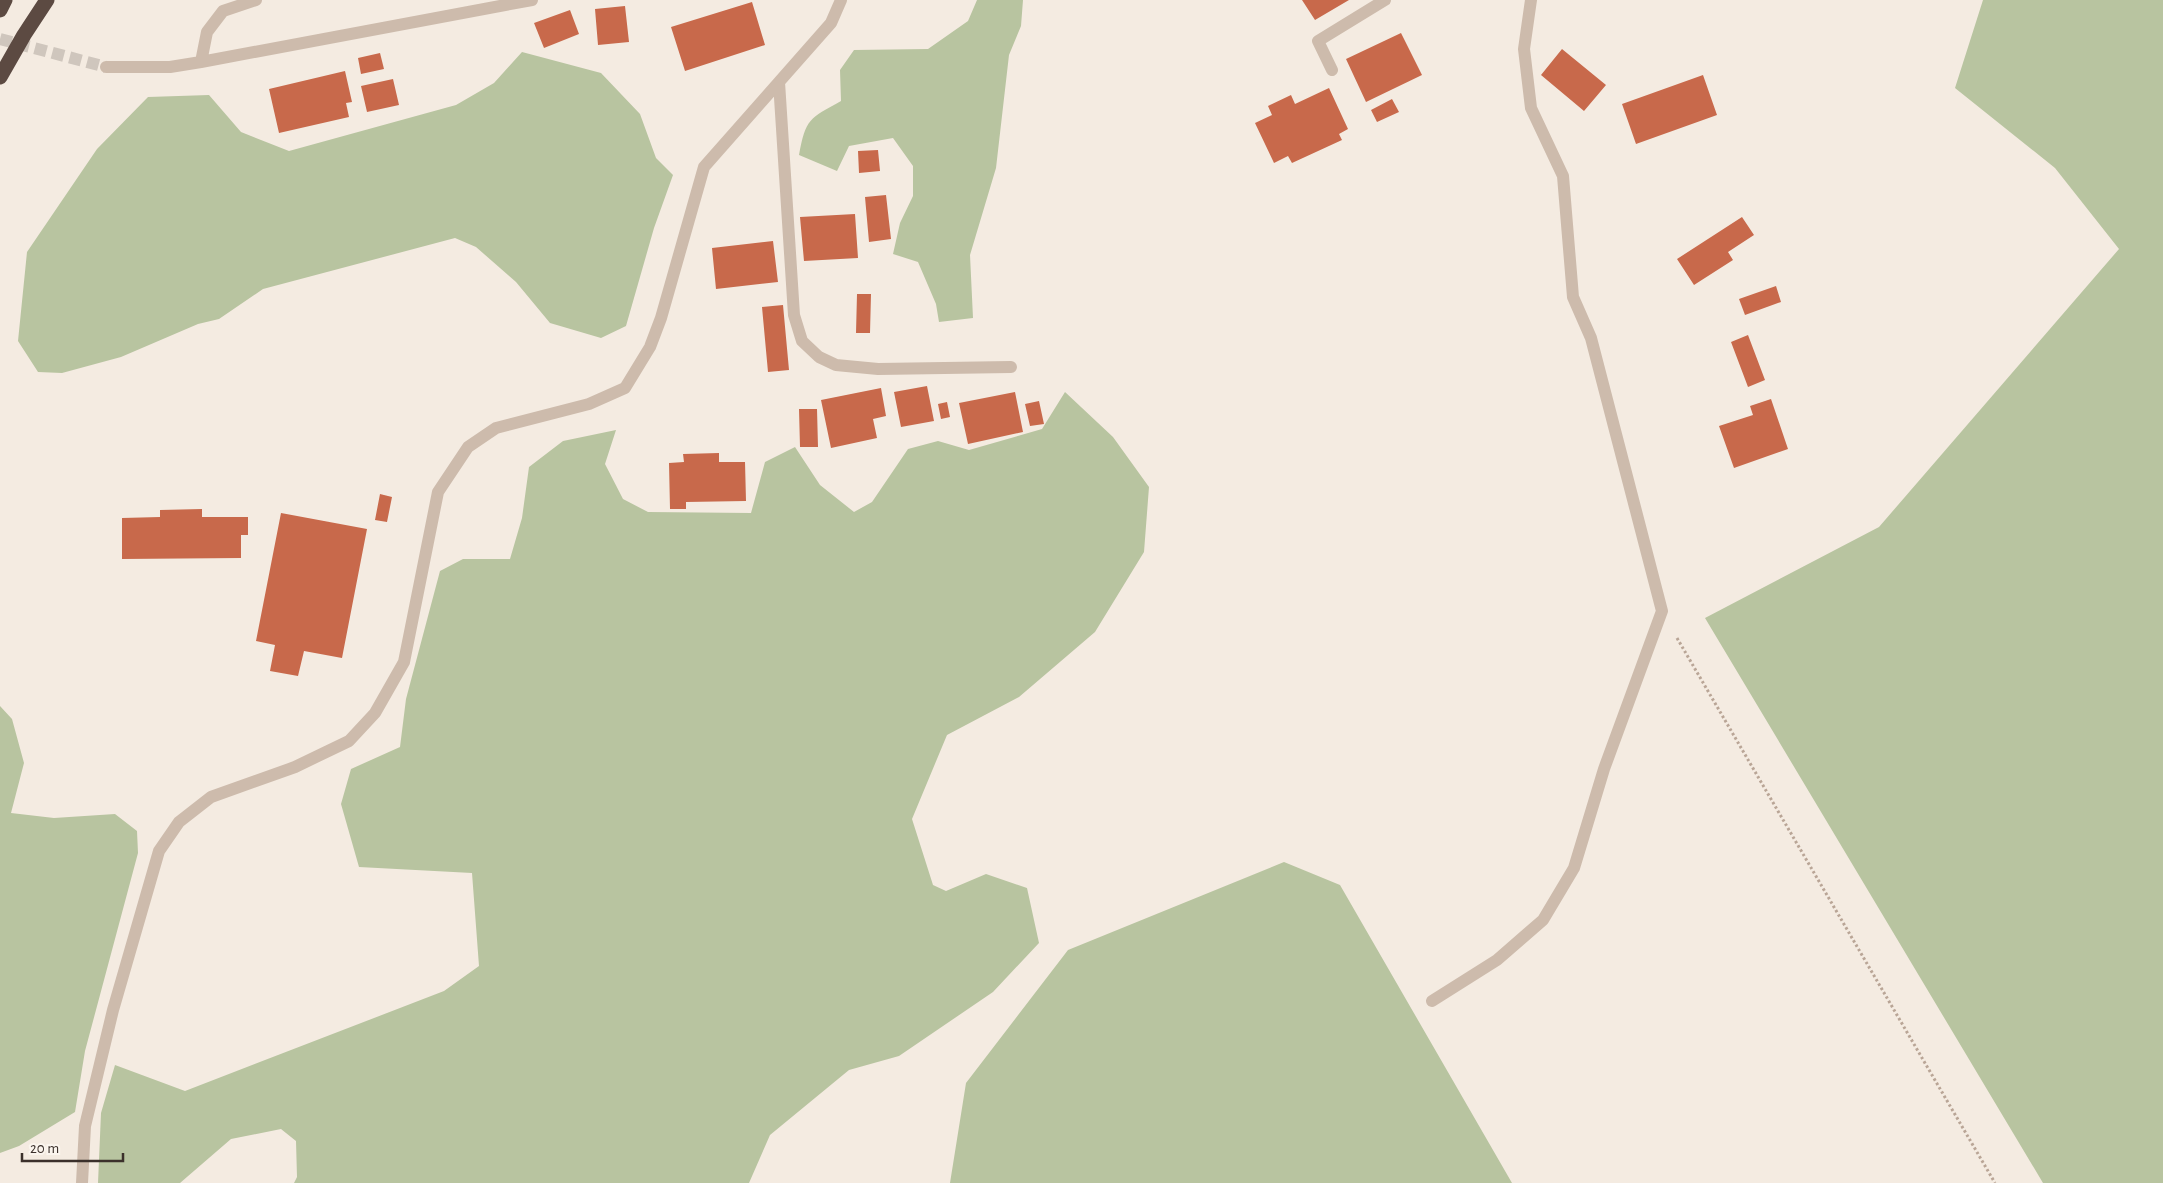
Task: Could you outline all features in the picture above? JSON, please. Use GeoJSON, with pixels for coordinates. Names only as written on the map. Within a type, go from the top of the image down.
{"type":"FeatureCollection","features":[{"type":"Feature","properties":{"kind":"highway"},"geometry":{"type":"LineString","coordinates":[[0,10],[5,0]]}},
{"type":"Feature","properties":{"kind":"highway"},"geometry":{"type":"LineString","coordinates":[[0,78],[47,0]]}},
{"type":"Feature","properties":{"kind":"street"},"geometry":{"type":"LineString","coordinates":[[201,62],[207,32],[223,11],[256,0]]}},
{"type":"Feature","properties":{"kind":"street"},"geometry":{"type":"LineString","coordinates":[[106,67],[170,67],[532,0]]}},
{"type":"Feature","properties":{"kind":"street"},"geometry":{"type":"LineString","coordinates":[[82,1183],[84,1126],[113,1010],[160,851],[179,822],[211,796],[295,766],[349,741],[375,713],[404,662],[438,492],[468,447],[496,428],[589,404],[625,388],[650,347],[661,318],[704,166],[831,24],[842,0]]}},
{"type":"Feature","properties":{"kind":"street"},"geometry":{"type":"LineString","coordinates":[[1332,70],[1318,41],[1385,0]]}},
{"type":"Feature","properties":{"kind":"street"},"geometry":{"type":"LineString","coordinates":[[1432,1002],[1497,960],[1543,920],[1574,868],[1604,769],[1662,611],[1591,338],[1573,297],[1563,176],[1531,108],[1524,49],[1531,0]]}},
{"type":"Feature","properties":{"kind":"street"},"geometry":{"type":"LineString","coordinates":[[779,82],[794,315],[802,341],[820,357],[836,365],[878,369],[1011,367]]}},
{"type":"Feature","properties":{"kind":"path"},"geometry":{"type":"LineString","coordinates":[[1662,611],[1995,1183]]}},
{"type":"Feature","properties":{"kind":"green space"},"geometry":{"type":"Polygon","coordinates":[[[977,0],[1023,0],[1021,26],[1009,55],[996,168],[970,255],[973,318],[939,322],[936,304],[918,262],[893,254],[900,223],[913,196],[913,166],[893,138],[849,146],[837,171],[799,155],[807,126],[815,116],[841,101],[840,70],[854,50],[928,49],[968,21],[977,0]]]}},
{"type":"Feature","properties":{"kind":"green space"},"geometry":{"type":"Polygon","coordinates":[[[1983,0],[2163,0],[2163,1183],[2043,1183],[1705,618],[1879,527],[2119,249],[2055,168],[1955,88],[1983,0]]]}},
{"type":"Feature","properties":{"kind":"green space"},"geometry":{"type":"Polygon","coordinates":[[[522,52],[601,73],[640,114],[656,158],[673,175],[654,228],[626,326],[601,338],[550,323],[516,282],[476,247],[455,238],[263,289],[219,319],[198,324],[121,357],[62,373],[38,372],[18,341],[27,252],[97,149],[148,97],[209,95],[241,132],[289,151],[456,105],[494,83],[522,52]]]}},
{"type":"Feature","properties":{"kind":"green space"},"geometry":{"type":"Polygon","coordinates":[[[1065,392],[1113,437],[1149,487],[1144,552],[1095,632],[1019,697],[947,735],[912,819],[933,885],[946,891],[986,874],[1027,888],[1039,943],[993,992],[899,1056],[849,1070],[770,1135],[749,1183],[294,1183],[297,1177],[296,1141],[281,1129],[231,1139],[180,1183],[98,1183],[101,1113],[115,1065],[185,1091],[444,991],[479,966],[472,873],[359,867],[341,804],[351,769],[400,747],[406,699],[440,571],[463,559],[510,559],[522,518],[529,467],[563,441],[616,430],[605,464],[623,499],[648,512],[751,513],[765,462],[795,447],[820,485],[854,512],[872,502],[908,449],[938,441],[969,450],[1042,429],[1065,392]]]}},
{"type":"Feature","properties":{"kind":"green space"},"geometry":{"type":"Polygon","coordinates":[[[0,706],[12,719],[24,763],[11,813],[54,818],[115,814],[137,831],[138,853],[85,1051],[75,1112],[19,1146],[0,1153],[0,706]]]}},
{"type":"Feature","properties":{"kind":"green space"},"geometry":{"type":"Polygon","coordinates":[[[1284,862],[1340,885],[1512,1183],[950,1183],[966,1083],[1068,950],[1284,862]]]}},
{"type":"Feature","properties":{"kind":"building"},"geometry":{"type":"Polygon","coordinates":[[[1302,0],[1349,0],[1315,20],[1302,0]]]}},
{"type":"Feature","properties":{"kind":"building"},"geometry":{"type":"Polygon","coordinates":[[[752,2],[765,45],[685,71],[671,27],[752,2]]]}},
{"type":"Feature","properties":{"kind":"building"},"geometry":{"type":"Polygon","coordinates":[[[625,6],[629,42],[598,45],[595,9],[625,6]]]}},
{"type":"Feature","properties":{"kind":"building"},"geometry":{"type":"Polygon","coordinates":[[[570,10],[579,34],[544,48],[534,23],[570,10]]]}},
{"type":"Feature","properties":{"kind":"building"},"geometry":{"type":"Polygon","coordinates":[[[1401,33],[1422,75],[1366,102],[1346,59],[1401,33]]]}},
{"type":"Feature","properties":{"kind":"building"},"geometry":{"type":"Polygon","coordinates":[[[1562,49],[1606,85],[1584,111],[1541,75],[1562,49]]]}},
{"type":"Feature","properties":{"kind":"building"},"geometry":{"type":"Polygon","coordinates":[[[380,53],[384,69],[361,74],[358,58],[380,53]]]}},
{"type":"Feature","properties":{"kind":"building"},"geometry":{"type":"Polygon","coordinates":[[[345,71],[352,102],[346,103],[349,117],[279,133],[269,89],[345,71]]]}},
{"type":"Feature","properties":{"kind":"building"},"geometry":{"type":"Polygon","coordinates":[[[1703,75],[1717,115],[1636,144],[1622,104],[1703,75]]]}},
{"type":"Feature","properties":{"kind":"building"},"geometry":{"type":"Polygon","coordinates":[[[393,79],[399,105],[367,112],[361,86],[393,79]]]}},
{"type":"Feature","properties":{"kind":"building"},"geometry":{"type":"Polygon","coordinates":[[[1329,88],[1348,129],[1339,134],[1342,140],[1292,163],[1288,156],[1274,163],[1255,123],[1272,115],[1268,106],[1291,95],[1295,104],[1329,88]]]}},
{"type":"Feature","properties":{"kind":"building"},"geometry":{"type":"Polygon","coordinates":[[[1392,99],[1399,112],[1377,122],[1371,110],[1392,99]]]}},
{"type":"Feature","properties":{"kind":"building"},"geometry":{"type":"Polygon","coordinates":[[[878,150],[880,171],[859,173],[858,151],[878,150]]]}},
{"type":"Feature","properties":{"kind":"building"},"geometry":{"type":"Polygon","coordinates":[[[886,195],[891,239],[869,242],[865,197],[886,195]]]}},
{"type":"Feature","properties":{"kind":"building"},"geometry":{"type":"Polygon","coordinates":[[[855,214],[858,258],[804,261],[800,217],[855,214]]]}},
{"type":"Feature","properties":{"kind":"building"},"geometry":{"type":"Polygon","coordinates":[[[1742,217],[1754,235],[1728,252],[1733,260],[1694,285],[1677,259],[1742,217]]]}},
{"type":"Feature","properties":{"kind":"building"},"geometry":{"type":"Polygon","coordinates":[[[773,241],[778,282],[716,289],[712,248],[773,241]]]}},
{"type":"Feature","properties":{"kind":"building"},"geometry":{"type":"Polygon","coordinates":[[[1776,286],[1781,302],[1745,315],[1739,299],[1776,286]]]}},
{"type":"Feature","properties":{"kind":"building"},"geometry":{"type":"Polygon","coordinates":[[[857,294],[871,294],[870,333],[856,333],[857,294]]]}},
{"type":"Feature","properties":{"kind":"building"},"geometry":{"type":"Polygon","coordinates":[[[783,305],[789,370],[768,372],[762,307],[783,305]]]}},
{"type":"Feature","properties":{"kind":"building"},"geometry":{"type":"Polygon","coordinates":[[[1748,335],[1765,380],[1748,387],[1731,342],[1748,335]]]}},
{"type":"Feature","properties":{"kind":"building"},"geometry":{"type":"Polygon","coordinates":[[[927,386],[934,421],[901,427],[894,392],[927,386]]]}},
{"type":"Feature","properties":{"kind":"building"},"geometry":{"type":"Polygon","coordinates":[[[881,388],[886,416],[873,419],[877,438],[831,448],[821,400],[881,388]]]}},
{"type":"Feature","properties":{"kind":"building"},"geometry":{"type":"Polygon","coordinates":[[[1015,392],[1023,432],[968,444],[959,403],[1015,392]]]}},
{"type":"Feature","properties":{"kind":"building"},"geometry":{"type":"Polygon","coordinates":[[[1771,399],[1788,449],[1734,468],[1719,426],[1753,415],[1750,406],[1771,399]]]}},
{"type":"Feature","properties":{"kind":"building"},"geometry":{"type":"Polygon","coordinates":[[[1039,401],[1044,424],[1030,426],[1025,404],[1039,401]]]}},
{"type":"Feature","properties":{"kind":"building"},"geometry":{"type":"Polygon","coordinates":[[[947,402],[950,417],[941,419],[938,404],[947,402]]]}},
{"type":"Feature","properties":{"kind":"building"},"geometry":{"type":"Polygon","coordinates":[[[799,409],[817,409],[818,447],[800,447],[799,409]]]}},
{"type":"Feature","properties":{"kind":"building"},"geometry":{"type":"Polygon","coordinates":[[[719,453],[719,462],[745,462],[746,501],[686,502],[686,509],[670,509],[669,463],[684,462],[683,454],[719,453]]]}},
{"type":"Feature","properties":{"kind":"building"},"geometry":{"type":"Polygon","coordinates":[[[380,494],[392,497],[387,522],[375,520],[380,494]]]}},
{"type":"Feature","properties":{"kind":"building"},"geometry":{"type":"Polygon","coordinates":[[[202,509],[202,517],[248,517],[248,535],[241,535],[241,558],[122,559],[122,518],[160,517],[160,510],[202,509]]]}},
{"type":"Feature","properties":{"kind":"building"},"geometry":{"type":"Polygon","coordinates":[[[281,513],[367,529],[342,658],[304,651],[298,676],[270,671],[275,645],[256,641],[281,513]]]}},
{"type":"Feature","properties":{"kind":"tunnel"},"geometry":{"type":"LineString","coordinates":[[0,39],[106,67]]}}]}
